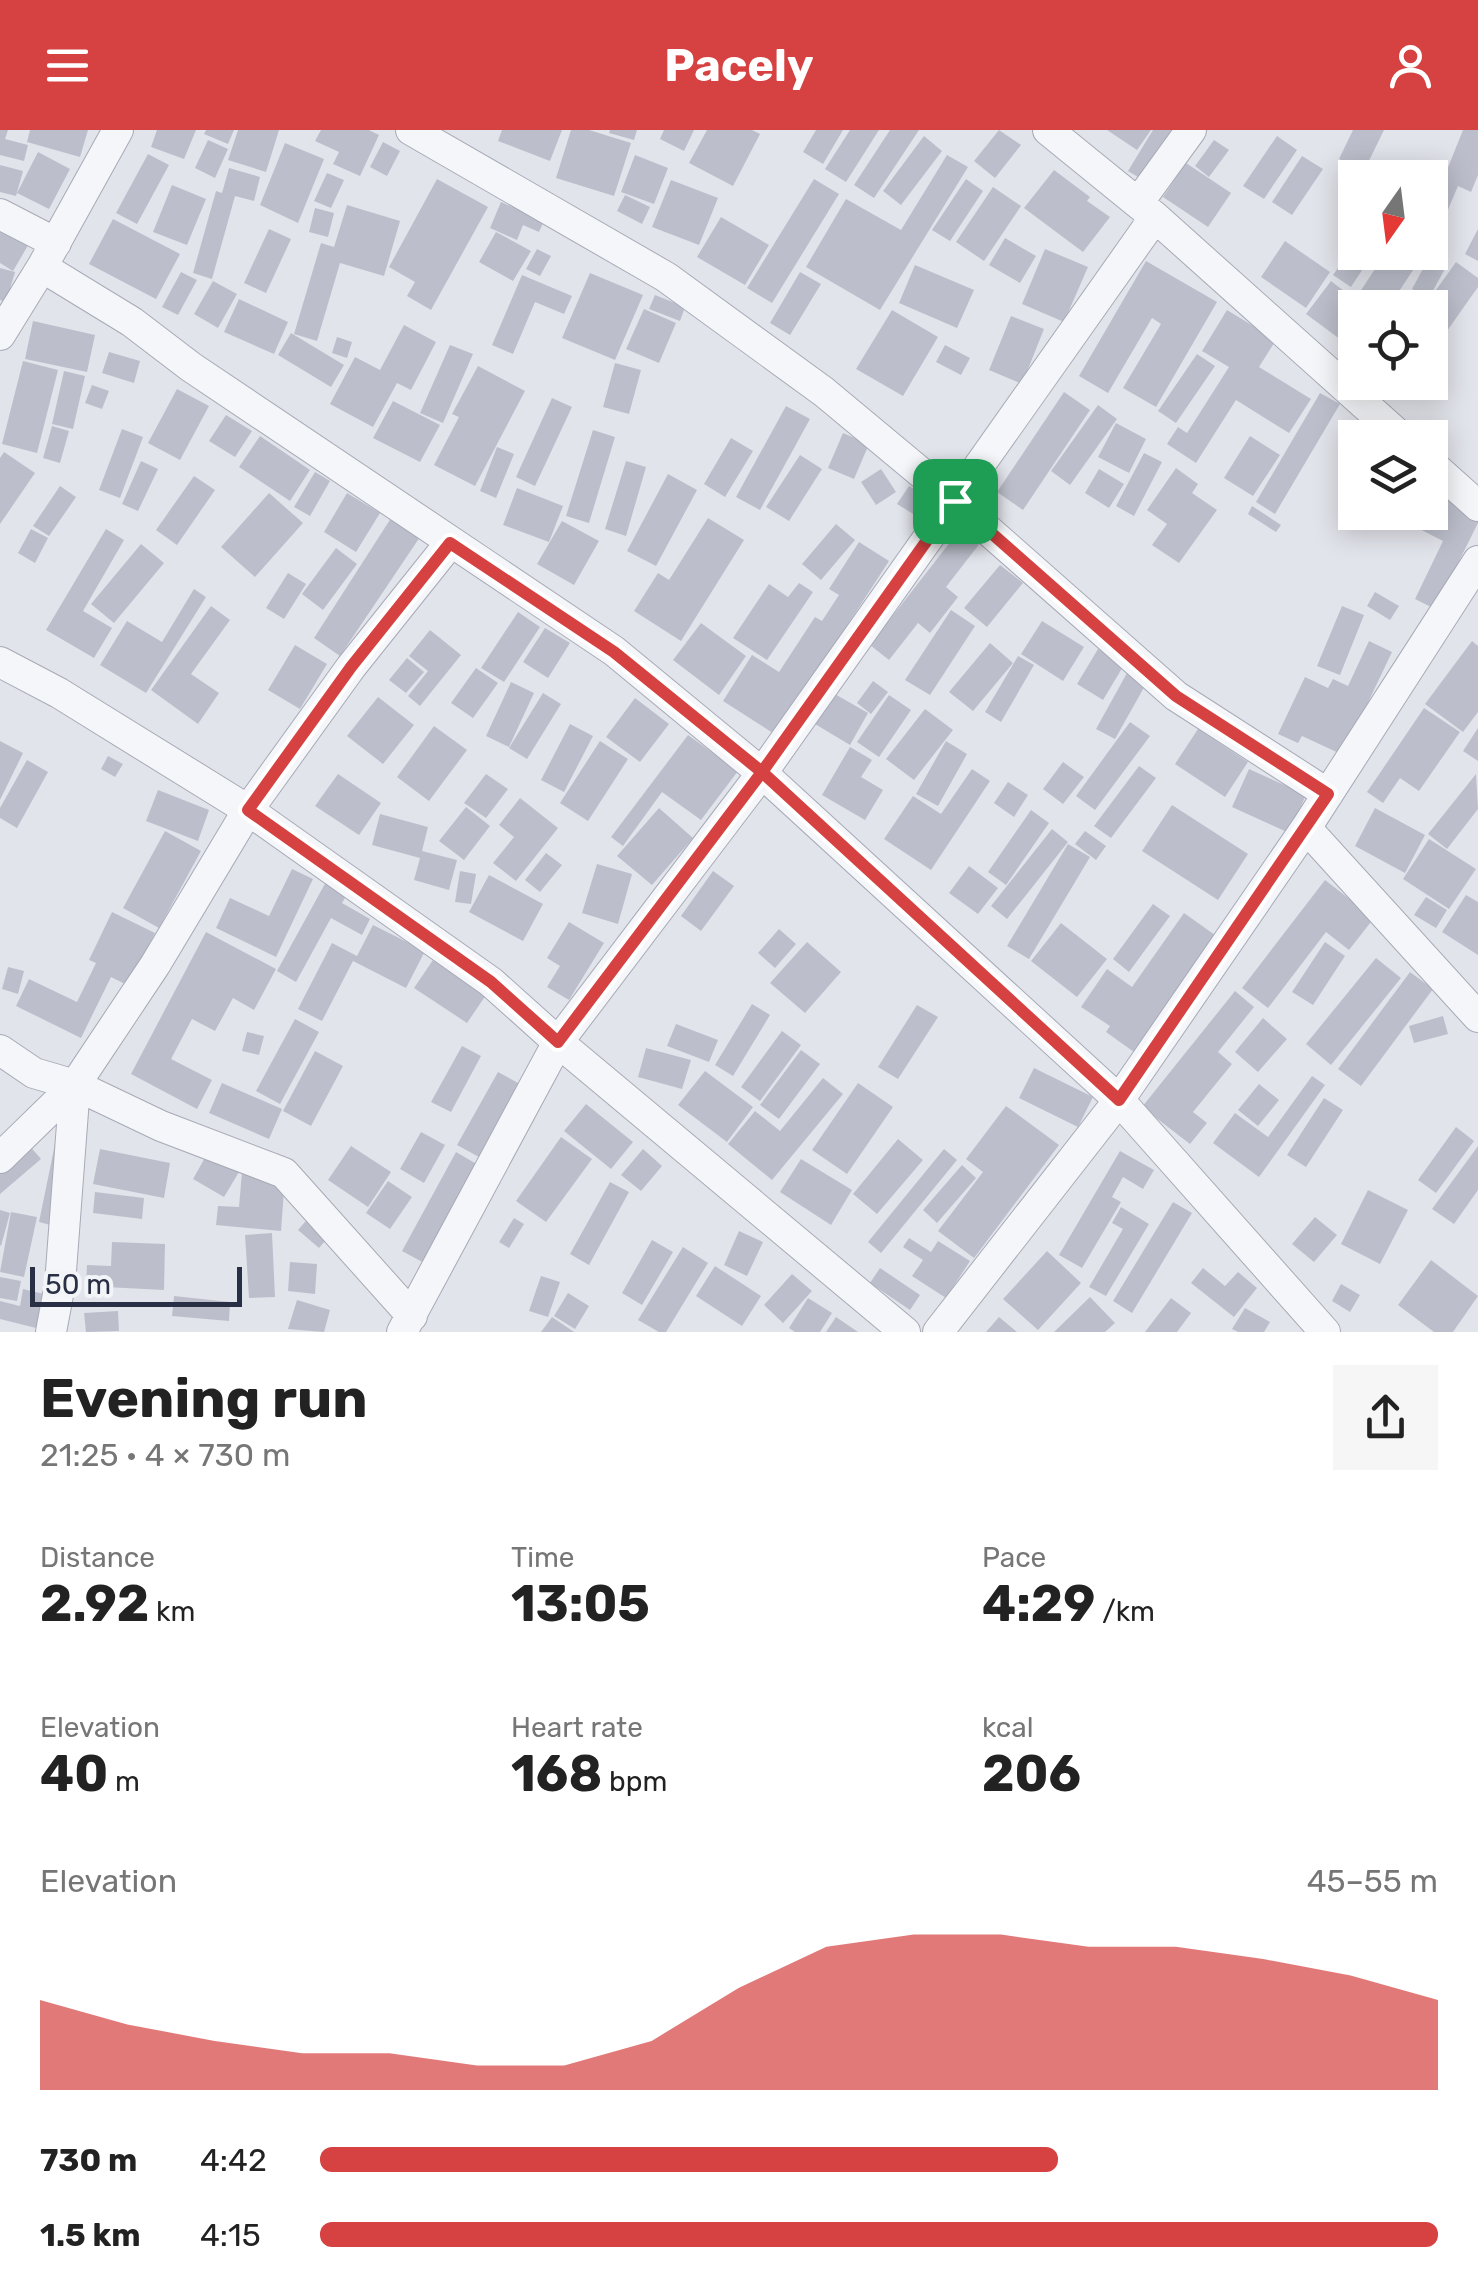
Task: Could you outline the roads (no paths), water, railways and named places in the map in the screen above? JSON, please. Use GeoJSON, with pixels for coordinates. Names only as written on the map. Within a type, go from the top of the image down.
{"type":"FeatureCollection","features":[{"type":"Feature","properties":{"kind":"street"},"geometry":{"type":"LineString","coordinates":[[0,334],[118,130]]}},
{"type":"Feature","properties":{"kind":"street"},"geometry":{"type":"LineString","coordinates":[[411,130],[666,277],[824,392],[955,501],[1176,696],[1328,794]]}},
{"type":"Feature","properties":{"kind":"street"},"geometry":{"type":"LineString","coordinates":[[1048,130],[1146,210],[1382,420]]}},
{"type":"Feature","properties":{"kind":"street"},"geometry":{"type":"LineString","coordinates":[[0,1050],[34,1073],[75,1085],[160,1126],[284,1173],[407,1324],[558,1042],[762,772],[955,501],[1146,210],[1191,130]]}},
{"type":"Feature","properties":{"kind":"street"},"geometry":{"type":"LineString","coordinates":[[0,214],[191,367],[614,652],[762,772],[1119,1100],[1326,1332]]}},
{"type":"Feature","properties":{"kind":"street"},"geometry":{"type":"LineString","coordinates":[[1448,479],[1478,506]]}},
{"type":"Feature","properties":{"kind":"street"},"geometry":{"type":"LineString","coordinates":[[0,1158],[75,1085],[155,965],[248,810],[351,667],[450,543]]}},
{"type":"Feature","properties":{"kind":"street"},"geometry":{"type":"LineString","coordinates":[[938,1332],[1119,1100],[1306,828],[1478,561]]}},
{"type":"Feature","properties":{"kind":"street"},"geometry":{"type":"LineString","coordinates":[[0,662],[59,693],[248,810],[491,982],[905,1332]]}},
{"type":"Feature","properties":{"kind":"street"},"geometry":{"type":"LineString","coordinates":[[1306,828],[1478,1017]]}},
{"type":"Feature","properties":{"kind":"street"},"geometry":{"type":"LineString","coordinates":[[51,1332],[60,1284],[75,1085]]}}]}
